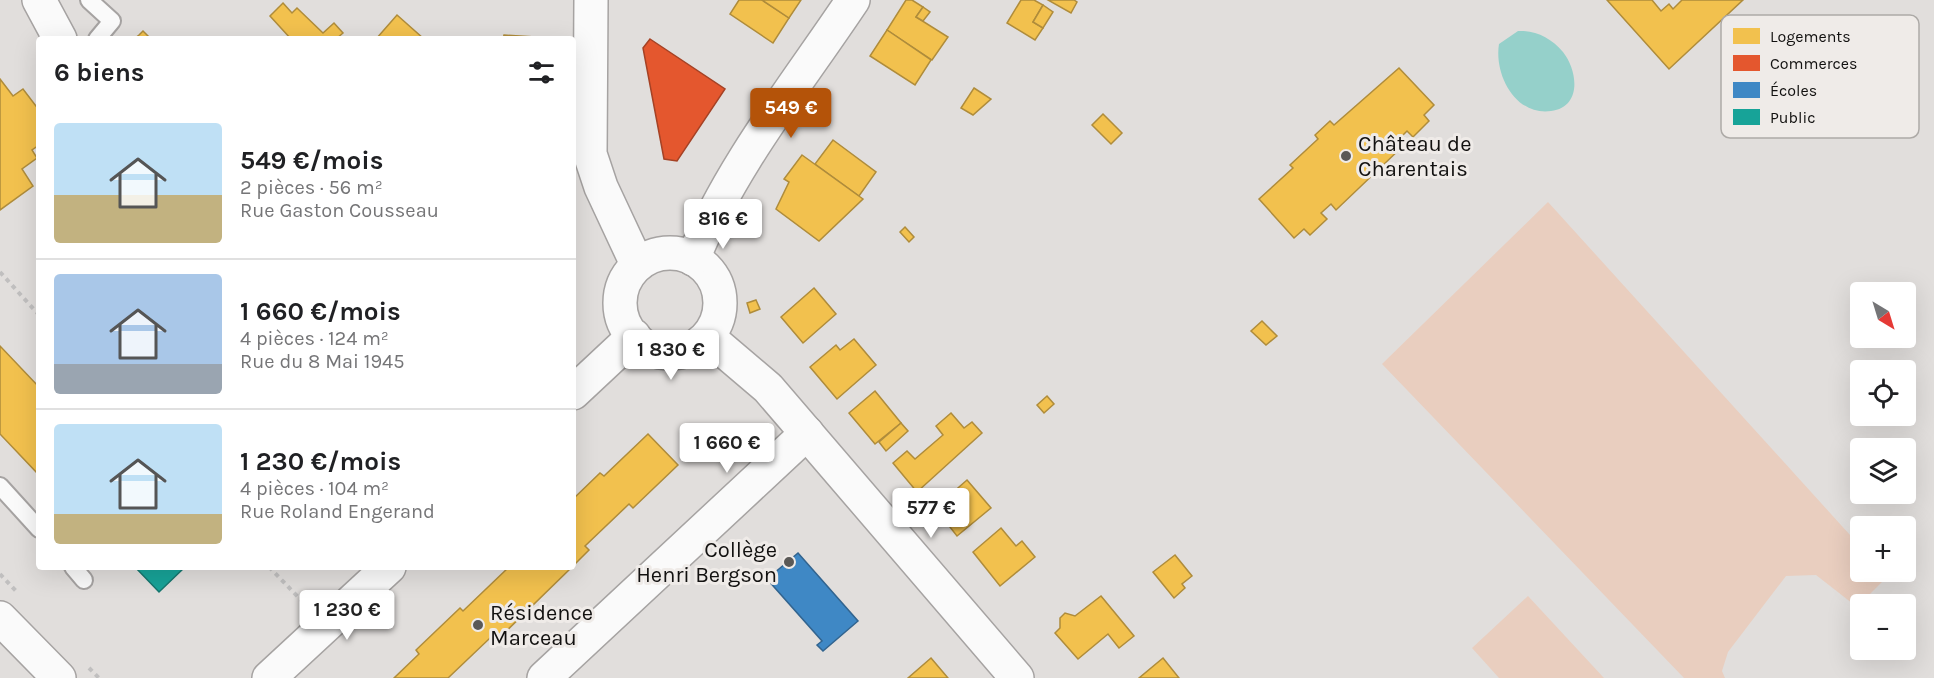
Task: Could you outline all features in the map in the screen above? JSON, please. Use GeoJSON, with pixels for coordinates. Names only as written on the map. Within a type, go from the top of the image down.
{"type":"FeatureCollection","features":[{"type":"Feature","properties":{"kind":"street"},"geometry":{"type":"LineString","coordinates":[[39,0],[58,36]]}},
{"type":"Feature","properties":{"kind":"street"},"geometry":{"type":"LineString","coordinates":[[591,0],[581,116],[601,187],[637,264]]}},
{"type":"Feature","properties":{"kind":"street"},"geometry":{"type":"LineString","coordinates":[[693,258],[707,224],[734,177],[853,0]]}},
{"type":"Feature","properties":{"kind":"street"},"geometry":{"type":"LineString","coordinates":[[673,252],[693,258],[707,270],[716,285],[720,303],[717,321],[708,337],[691,350],[670,355],[651,350],[634,336],[625,323],[620,307],[624,278],[637,264],[652,255],[673,252]]}},
{"type":"Feature","properties":{"kind":"street"},"geometry":{"type":"LineString","coordinates":[[576,390],[634,336]]}},
{"type":"Feature","properties":{"kind":"street"},"geometry":{"type":"LineString","coordinates":[[708,337],[768,388],[1017,678]]}},
{"type":"Feature","properties":{"kind":"street"},"geometry":{"type":"LineString","coordinates":[[544,678],[807,434]]}},
{"type":"Feature","properties":{"kind":"street"},"geometry":{"type":"LineString","coordinates":[[269,678],[386,570]]}},
{"type":"Feature","properties":{"kind":"street"},"geometry":{"type":"LineString","coordinates":[[0,618],[58,678]]}},
{"type":"Feature","properties":{"kind":"lane"},"geometry":{"type":"LineString","coordinates":[[89,0],[112,21],[100,36]]}},
{"type":"Feature","properties":{"kind":"lane"},"geometry":{"type":"LineString","coordinates":[[0,486],[36,526]]}},
{"type":"Feature","properties":{"kind":"lane"},"geometry":{"type":"LineString","coordinates":[[76,570],[84,580]]}},
{"type":"Feature","properties":{"kind":"path"},"geometry":{"type":"LineString","coordinates":[[0,272],[36,312]]}},
{"type":"Feature","properties":{"kind":"path"},"geometry":{"type":"LineString","coordinates":[[272,570],[325,627]]}},
{"type":"Feature","properties":{"kind":"shaded area"},"geometry":{"type":"Polygon","coordinates":[[[1548,202],[1850,535],[1850,582],[1882,582],[1870,594],[1850,594],[1850,602],[1816,575],[1786,576],[1728,652],[1722,671],[1725,678],[1684,678],[1382,364],[1548,202]]]}},
{"type":"Feature","properties":{"kind":"shaded area"},"geometry":{"type":"Polygon","coordinates":[[[1528,596],[1604,678],[1499,678],[1472,648],[1528,596]]]}},
{"type":"Feature","properties":{"kind":"water"},"geometry":{"type":"Polygon","coordinates":[[[1518,31],[1531,32],[1548,39],[1563,52],[1568,60],[1574,78],[1574,87],[1568,103],[1561,108],[1538,111],[1517,100],[1510,91],[1500,68],[1499,44],[1518,31]]]}},
{"type":"Feature","properties":{"kind":"building: Logements"},"geometry":{"type":"Polygon","coordinates":[[[739,0],[762,0],[789,18],[773,43],[730,14],[739,0]]]}},
{"type":"Feature","properties":{"kind":"building: Logements"},"geometry":{"type":"Polygon","coordinates":[[[762,0],[801,0],[789,18],[762,0]]]}},
{"type":"Feature","properties":{"kind":"building: Logements"},"geometry":{"type":"Polygon","coordinates":[[[906,0],[912,0],[923,7],[916,17],[948,37],[932,60],[887,30],[906,0]]]}},
{"type":"Feature","properties":{"kind":"building: Logements"},"geometry":{"type":"Polygon","coordinates":[[[1021,0],[1034,0],[1043,5],[1033,22],[1043,28],[1035,40],[1007,23],[1021,0]]]}},
{"type":"Feature","properties":{"kind":"building: Logements"},"geometry":{"type":"Polygon","coordinates":[[[1048,0],[1074,0],[1077,2],[1071,13],[1048,0]]]}},
{"type":"Feature","properties":{"kind":"building: Logements"},"geometry":{"type":"Polygon","coordinates":[[[1607,0],[1652,0],[1661,11],[1669,4],[1673,9],[1682,0],[1743,0],[1727,15],[1721,15],[1721,21],[1669,69],[1607,0]]]}},
{"type":"Feature","properties":{"kind":"building: Logements"},"geometry":{"type":"Polygon","coordinates":[[[283,3],[292,13],[297,8],[323,33],[334,23],[343,33],[340,36],[288,36],[270,16],[283,3]]]}},
{"type":"Feature","properties":{"kind":"building: Logements"},"geometry":{"type":"Polygon","coordinates":[[[1043,5],[1053,12],[1043,28],[1033,22],[1043,5]]]}},
{"type":"Feature","properties":{"kind":"building: Logements"},"geometry":{"type":"Polygon","coordinates":[[[923,7],[930,12],[923,21],[916,17],[923,7]]]}},
{"type":"Feature","properties":{"kind":"building: Logements"},"geometry":{"type":"Polygon","coordinates":[[[397,15],[421,36],[379,36],[397,15]]]}},
{"type":"Feature","properties":{"kind":"building: Logements"},"geometry":{"type":"Polygon","coordinates":[[[887,30],[931,60],[915,85],[870,56],[887,30]]]}},
{"type":"Feature","properties":{"kind":"building: Logements"},"geometry":{"type":"Polygon","coordinates":[[[143,31],[148,36],[138,36],[143,31]]]}},
{"type":"Feature","properties":{"kind":"building: Logements","name":"Château de Charentais"},"geometry":{"type":"Polygon","coordinates":[[[1399,68],[1434,105],[1424,115],[1429,121],[1413,137],[1407,131],[1397,141],[1402,147],[1336,210],[1331,204],[1321,213],[1327,219],[1310,235],[1304,229],[1294,238],[1259,199],[1293,168],[1290,165],[1318,139],[1315,135],[1330,121],[1334,125],[1399,68]]]}},
{"type":"Feature","properties":{"kind":"building: Logements"},"geometry":{"type":"Polygon","coordinates":[[[0,79],[13,96],[23,89],[36,106],[36,147],[32,150],[36,159],[22,169],[33,186],[0,210],[0,79]]]}},
{"type":"Feature","properties":{"kind":"building: Logements"},"geometry":{"type":"Polygon","coordinates":[[[974,88],[991,99],[973,115],[961,108],[974,88]]]}},
{"type":"Feature","properties":{"kind":"building: Logements"},"geometry":{"type":"Polygon","coordinates":[[[1103,114],[1122,133],[1111,144],[1092,125],[1103,114]]]}},
{"type":"Feature","properties":{"kind":"building: Logements"},"geometry":{"type":"Polygon","coordinates":[[[833,140],[876,172],[859,196],[815,164],[833,140]]]}},
{"type":"Feature","properties":{"kind":"building: Logements"},"geometry":{"type":"Polygon","coordinates":[[[802,155],[863,199],[819,241],[776,209],[789,182],[784,179],[802,155]]]}},
{"type":"Feature","properties":{"kind":"building: Logements"},"geometry":{"type":"Polygon","coordinates":[[[905,227],[914,237],[909,242],[900,232],[905,227]]]}},
{"type":"Feature","properties":{"kind":"building: Logements"},"geometry":{"type":"Polygon","coordinates":[[[814,288],[836,314],[803,343],[781,317],[814,288]]]}},
{"type":"Feature","properties":{"kind":"building: Logements"},"geometry":{"type":"Polygon","coordinates":[[[756,300],[760,309],[750,313],[747,303],[756,300]]]}},
{"type":"Feature","properties":{"kind":"building: Logements"},"geometry":{"type":"Polygon","coordinates":[[[1262,321],[1277,336],[1266,345],[1251,331],[1262,321]]]}},
{"type":"Feature","properties":{"kind":"building: Logements"},"geometry":{"type":"Polygon","coordinates":[[[854,339],[876,365],[837,399],[810,367],[836,345],[840,350],[854,339]]]}},
{"type":"Feature","properties":{"kind":"building: Logements"},"geometry":{"type":"Polygon","coordinates":[[[0,346],[36,384],[36,472],[0,434],[0,346]]]}},
{"type":"Feature","properties":{"kind":"building: Logements"},"geometry":{"type":"Polygon","coordinates":[[[875,391],[901,423],[875,444],[849,413],[875,391]]]}},
{"type":"Feature","properties":{"kind":"building: Logements"},"geometry":{"type":"Polygon","coordinates":[[[1047,396],[1054,404],[1044,413],[1037,405],[1047,396]]]}},
{"type":"Feature","properties":{"kind":"building: Logements"},"geometry":{"type":"Polygon","coordinates":[[[951,413],[964,428],[972,422],[982,433],[917,492],[893,463],[907,451],[915,459],[943,435],[936,426],[951,413]]]}},
{"type":"Feature","properties":{"kind":"building: Logements"},"geometry":{"type":"Polygon","coordinates":[[[901,423],[908,431],[886,451],[879,442],[901,423]]]}},
{"type":"Feature","properties":{"kind":"building: Logements","name":"Résidence Marceau"},"geometry":{"type":"Polygon","coordinates":[[[648,434],[678,465],[633,508],[629,504],[585,546],[589,550],[576,563],[576,496],[600,473],[604,476],[648,434]]]}},
{"type":"Feature","properties":{"kind":"building: Logements"},"geometry":{"type":"Polygon","coordinates":[[[967,480],[991,508],[957,536],[935,508],[967,480]]]}},
{"type":"Feature","properties":{"kind":"building: Logements"},"geometry":{"type":"Polygon","coordinates":[[[1001,528],[1016,546],[1022,541],[1035,557],[1000,586],[973,552],[1001,528]]]}},
{"type":"Feature","properties":{"kind":"building: Logements"},"geometry":{"type":"Polygon","coordinates":[[[1175,555],[1192,576],[1182,584],[1185,588],[1174,598],[1153,572],[1175,555]]]}},
{"type":"Feature","properties":{"kind":"building: Logements","name":"Résidence Marceau"},"geometry":{"type":"Polygon","coordinates":[[[506,570],[569,570],[494,643],[490,638],[448,678],[394,678],[419,654],[416,650],[460,608],[463,611],[506,570]]]}},
{"type":"Feature","properties":{"kind":"building: Logements"},"geometry":{"type":"Polygon","coordinates":[[[1101,596],[1134,636],[1119,648],[1108,634],[1078,659],[1055,633],[1060,628],[1060,618],[1065,613],[1075,616],[1101,596]]]}},
{"type":"Feature","properties":{"kind":"building: Logements"},"geometry":{"type":"Polygon","coordinates":[[[931,658],[948,678],[908,678],[931,658]]]}},
{"type":"Feature","properties":{"kind":"building: Logements"},"geometry":{"type":"Polygon","coordinates":[[[1163,658],[1179,678],[1139,678],[1163,658]]]}},
{"type":"Feature","properties":{"kind":"building: Commerces"},"geometry":{"type":"Polygon","coordinates":[[[650,39],[725,89],[677,161],[664,159],[643,48],[650,39]]]}},
{"type":"Feature","properties":{"kind":"building: Écoles"},"geometry":{"type":"Polygon","coordinates":[[[798,553],[858,621],[823,651],[817,645],[822,641],[767,579],[798,553]]]}},
{"type":"Feature","properties":{"kind":"building: Public"},"geometry":{"type":"Polygon","coordinates":[[[138,570],[182,570],[159,592],[138,570]]]}},
{"type":"Feature","properties":{"kind":"place","name":"Château de Charentais"},"geometry":{"type":"Point","coordinates":[1346,156]}},
{"type":"Feature","properties":{"kind":"place","name":"Collège Henri Bergson"},"geometry":{"type":"Point","coordinates":[789,562]}},
{"type":"Feature","properties":{"kind":"place","name":"Résidence Marceau"},"geometry":{"type":"Point","coordinates":[478,625]}}]}
